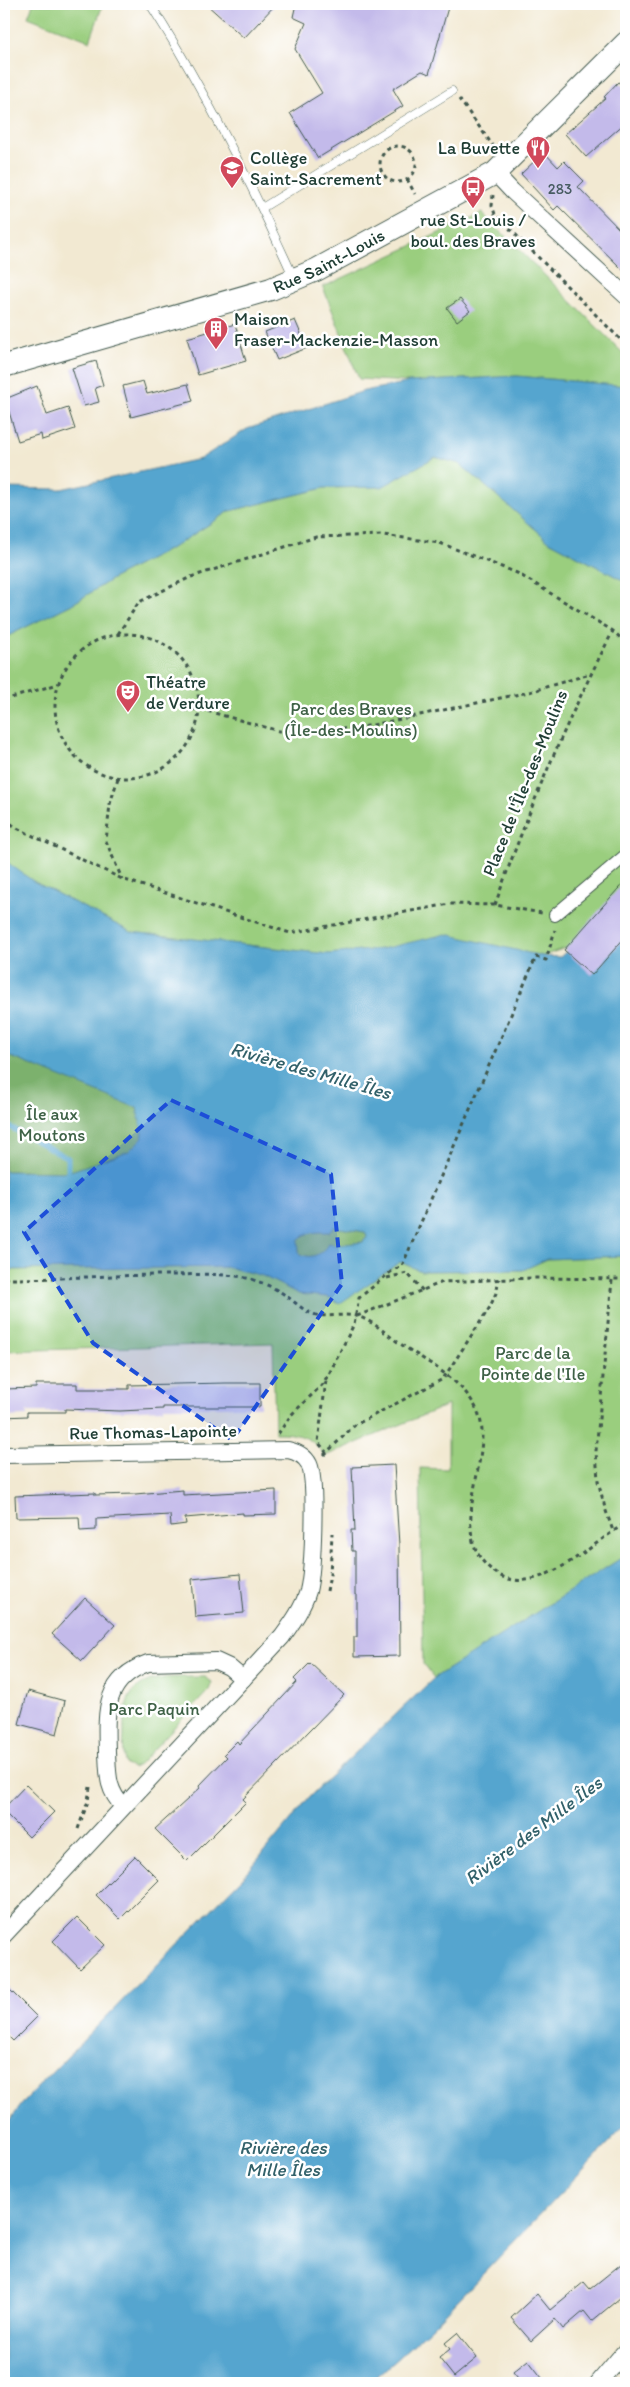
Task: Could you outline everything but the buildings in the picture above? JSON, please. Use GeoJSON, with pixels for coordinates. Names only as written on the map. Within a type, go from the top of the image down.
{"type":"FeatureCollection","features":[{"type":"Feature","properties":{"kind":"main road","name":"Rue Saint-Louis"},"geometry":{"type":"LineString","coordinates":[[4,366],[247,296],[295,280],[344,256],[495,173],[626,43]]}},
{"type":"Feature","properties":{"kind":"street"},"geometry":{"type":"LineString","coordinates":[[495,173],[626,296]]}},
{"type":"Feature","properties":{"kind":"street"},"geometry":{"type":"LineString","coordinates":[[556,919],[626,855]]}},
{"type":"Feature","properties":{"kind":"street","name":"Rue Thomas-Lapointe"},"geometry":{"type":"LineString","coordinates":[[4,1455],[278,1450],[288,1450],[302,1455],[312,1470],[314,1548],[307,1592],[290,1626],[242,1679]]}},
{"type":"Feature","properties":{"kind":"street"},"geometry":{"type":"LineString","coordinates":[[4,1935],[242,1679],[223,1663],[207,1660],[148,1663],[124,1677],[108,1700],[106,1722],[109,1785],[123,1806]]}},
{"type":"Feature","properties":{"kind":"street"},"geometry":{"type":"LineString","coordinates":[[598,2383],[626,2350]]}},
{"type":"Feature","properties":{"kind":"lane"},"geometry":{"type":"LineString","coordinates":[[150,4],[188,63],[262,208],[295,280]]}},
{"type":"Feature","properties":{"kind":"lane"},"geometry":{"type":"LineString","coordinates":[[262,208],[452,91]]}},
{"type":"Feature","properties":{"kind":"path"},"geometry":{"type":"LineString","coordinates":[[452,91],[495,148],[492,206],[495,214],[626,345]]}},
{"type":"Feature","properties":{"kind":"path"},"geometry":{"type":"LineString","coordinates":[[398,146],[404,147],[413,154],[415,159],[414,170],[407,179],[395,182],[389,180],[381,171],[380,159],[387,149],[398,146]]}},
{"type":"Feature","properties":{"kind":"path"},"geometry":{"type":"LineString","coordinates":[[118,634],[139,602],[191,577],[316,538],[383,535],[440,543],[517,573],[613,631],[626,643]]}},
{"type":"Feature","properties":{"kind":"path","name":"Place de l'Île-des-Moulins"},"geometry":{"type":"LineString","coordinates":[[495,905],[538,792],[575,704],[613,631]]}},
{"type":"Feature","properties":{"kind":"path"},"geometry":{"type":"LineString","coordinates":[[118,634],[148,636],[172,648],[184,660],[196,682],[200,709],[192,740],[178,758],[157,772],[143,777],[118,778],[87,766],[72,754],[59,732],[55,709],[58,684],[74,657],[94,641],[118,634]]}},
{"type":"Feature","properties":{"kind":"path","name":"Place de l'Île-des-Moulins"},"geometry":{"type":"LineString","coordinates":[[184,710],[200,709],[279,731],[358,728],[529,692],[590,674]]}},
{"type":"Feature","properties":{"kind":"path"},"geometry":{"type":"LineString","coordinates":[[4,700],[58,684]]}},
{"type":"Feature","properties":{"kind":"path"},"geometry":{"type":"LineString","coordinates":[[118,778],[110,804],[106,841],[122,879]]}},
{"type":"Feature","properties":{"kind":"path","name":"Place de l'Île-des-Moulins"},"geometry":{"type":"LineString","coordinates":[[4,819],[16,828],[122,879],[290,933],[450,904],[495,905],[556,919]]}},
{"type":"Feature","properties":{"kind":"path"},"geometry":{"type":"LineString","coordinates":[[278,1433],[291,1415],[326,1378],[356,1316],[359,1298],[392,1271],[402,1266],[536,957],[546,960],[556,919]]}},
{"type":"Feature","properties":{"kind":"path"},"geometry":{"type":"LineString","coordinates":[[384,1279],[407,1273],[423,1290]]}},
{"type":"Feature","properties":{"kind":"path"},"geometry":{"type":"LineString","coordinates":[[4,1279],[163,1275],[238,1276],[273,1288],[309,1313],[323,1316],[356,1316],[443,1282],[532,1278],[626,1279]]}},
{"type":"Feature","properties":{"kind":"path"},"geometry":{"type":"LineString","coordinates":[[326,1378],[318,1442],[325,1454],[355,1425],[412,1393],[440,1382],[490,1307],[499,1279]]}},
{"type":"Feature","properties":{"kind":"path"},"geometry":{"type":"LineString","coordinates":[[612,1280],[596,1451],[598,1481],[614,1532]]}},
{"type":"Feature","properties":{"kind":"path"},"geometry":{"type":"LineString","coordinates":[[356,1316],[371,1323],[446,1375],[462,1389],[474,1405],[480,1419],[482,1436],[471,1523],[471,1539],[477,1552],[496,1574],[508,1580],[539,1577],[562,1567],[626,1523]]}},
{"type":"Feature","properties":{"kind":"path"},"geometry":{"type":"LineString","coordinates":[[78,1829],[88,1801],[90,1786]]}},
{"type":"Feature","properties":{"kind":"highlighted area"},"geometry":{"type":"Polygon","coordinates":[[[171,1100],[331,1174],[342,1284],[232,1440],[93,1343],[24,1232],[171,1100]]]}},
{"type":"Feature","properties":{"kind":"green space"},"geometry":{"type":"Polygon","coordinates":[[[33,4],[93,4],[102,7],[90,41],[28,17],[33,4]]]}},
{"type":"Feature","properties":{"kind":"green space"},"geometry":{"type":"Polygon","coordinates":[[[482,213],[626,356],[626,386],[517,376],[410,382],[359,379],[323,287],[482,213]]]}},
{"type":"Feature","properties":{"kind":"green space","name":"Parc des Braves (Île-des-Moulins)"},"geometry":{"type":"Polygon","coordinates":[[[435,457],[460,464],[549,541],[626,582],[626,910],[601,935],[543,956],[446,935],[382,949],[328,954],[131,932],[33,881],[4,861],[4,638],[74,603],[117,576],[172,548],[230,511],[324,488],[382,487],[435,457]]]}},
{"type":"Feature","properties":{"kind":"green space","name":"Île aux Moutons"},"geometry":{"type":"Polygon","coordinates":[[[4,1054],[138,1108],[143,1137],[130,1151],[68,1172],[4,1171],[4,1054]]]}},
{"type":"Feature","properties":{"kind":"green space"},"geometry":{"type":"Polygon","coordinates":[[[334,1227],[365,1232],[367,1237],[363,1242],[336,1245],[329,1243],[320,1253],[312,1256],[299,1253],[298,1240],[301,1237],[312,1233],[329,1232],[334,1227]]]}},
{"type":"Feature","properties":{"kind":"green space","name":"Parc de la Pointe de l'Ile"},"geometry":{"type":"Polygon","coordinates":[[[626,1256],[626,1555],[434,1678],[423,1664],[420,1468],[448,1469],[448,1405],[325,1456],[315,1444],[304,1437],[275,1433],[273,1343],[4,1351],[4,1270],[228,1267],[263,1276],[299,1294],[329,1297],[339,1303],[400,1262],[421,1271],[523,1270],[547,1259],[626,1256]]]}},
{"type":"Feature","properties":{"kind":"green space","name":"Parc Paquin"},"geometry":{"type":"Polygon","coordinates":[[[205,1677],[212,1682],[209,1690],[139,1765],[133,1768],[126,1765],[124,1757],[125,1711],[130,1697],[137,1688],[147,1682],[160,1679],[205,1677]]]}},
{"type":"Feature","properties":{"kind":"water"},"geometry":{"type":"Polygon","coordinates":[[[517,376],[626,386],[626,582],[549,541],[460,464],[435,457],[382,487],[324,488],[230,511],[172,548],[117,576],[74,603],[4,638],[4,488],[61,489],[200,459],[247,429],[364,391],[410,382],[517,376]]]}},
{"type":"Feature","properties":{"kind":"water","name":"Rivière des Mille Îles"},"geometry":{"type":"Polygon","coordinates":[[[4,860],[33,881],[131,932],[328,954],[382,949],[446,934],[542,956],[560,957],[574,945],[601,935],[626,910],[626,1256],[547,1259],[523,1270],[421,1271],[400,1262],[339,1304],[329,1297],[299,1294],[263,1276],[228,1267],[4,1270],[4,1171],[68,1172],[129,1151],[143,1137],[137,1108],[4,1054],[4,860]],[[334,1227],[329,1232],[309,1234],[298,1240],[299,1253],[312,1256],[320,1253],[329,1243],[336,1245],[363,1242],[367,1237],[365,1232],[334,1227]]]}},
{"type":"Feature","properties":{"kind":"water","name":"Rivière des Mille Îles"},"geometry":{"type":"Polygon","coordinates":[[[626,1555],[626,2125],[433,2326],[370,2383],[4,2383],[4,2128],[26,2099],[245,1875],[311,1795],[434,1678],[626,1555]]]}},
{"type":"Feature","properties":{"kind":"waterway"},"geometry":{"type":"LineString","coordinates":[[4,1124],[68,1158],[68,1172]]}},
{"type":"Feature","properties":{"kind":"place","name":"La Buvette"},"geometry":{"type":"Point","coordinates":[538,169]}},
{"type":"Feature","properties":{"kind":"place","name":"Collège Saint-Sacrement"},"geometry":{"type":"Point","coordinates":[232,189]}},
{"type":"Feature","properties":{"kind":"place","name":"rue St-Louis / boul. des Braves"},"geometry":{"type":"Point","coordinates":[473,209]}},
{"type":"Feature","properties":{"kind":"place","name":"Maison Fraser-Mackenzie-Masson"},"geometry":{"type":"Point","coordinates":[216,350]}},
{"type":"Feature","properties":{"kind":"place","name":"Théatre de Verdure"},"geometry":{"type":"Point","coordinates":[128,713]}}]}
